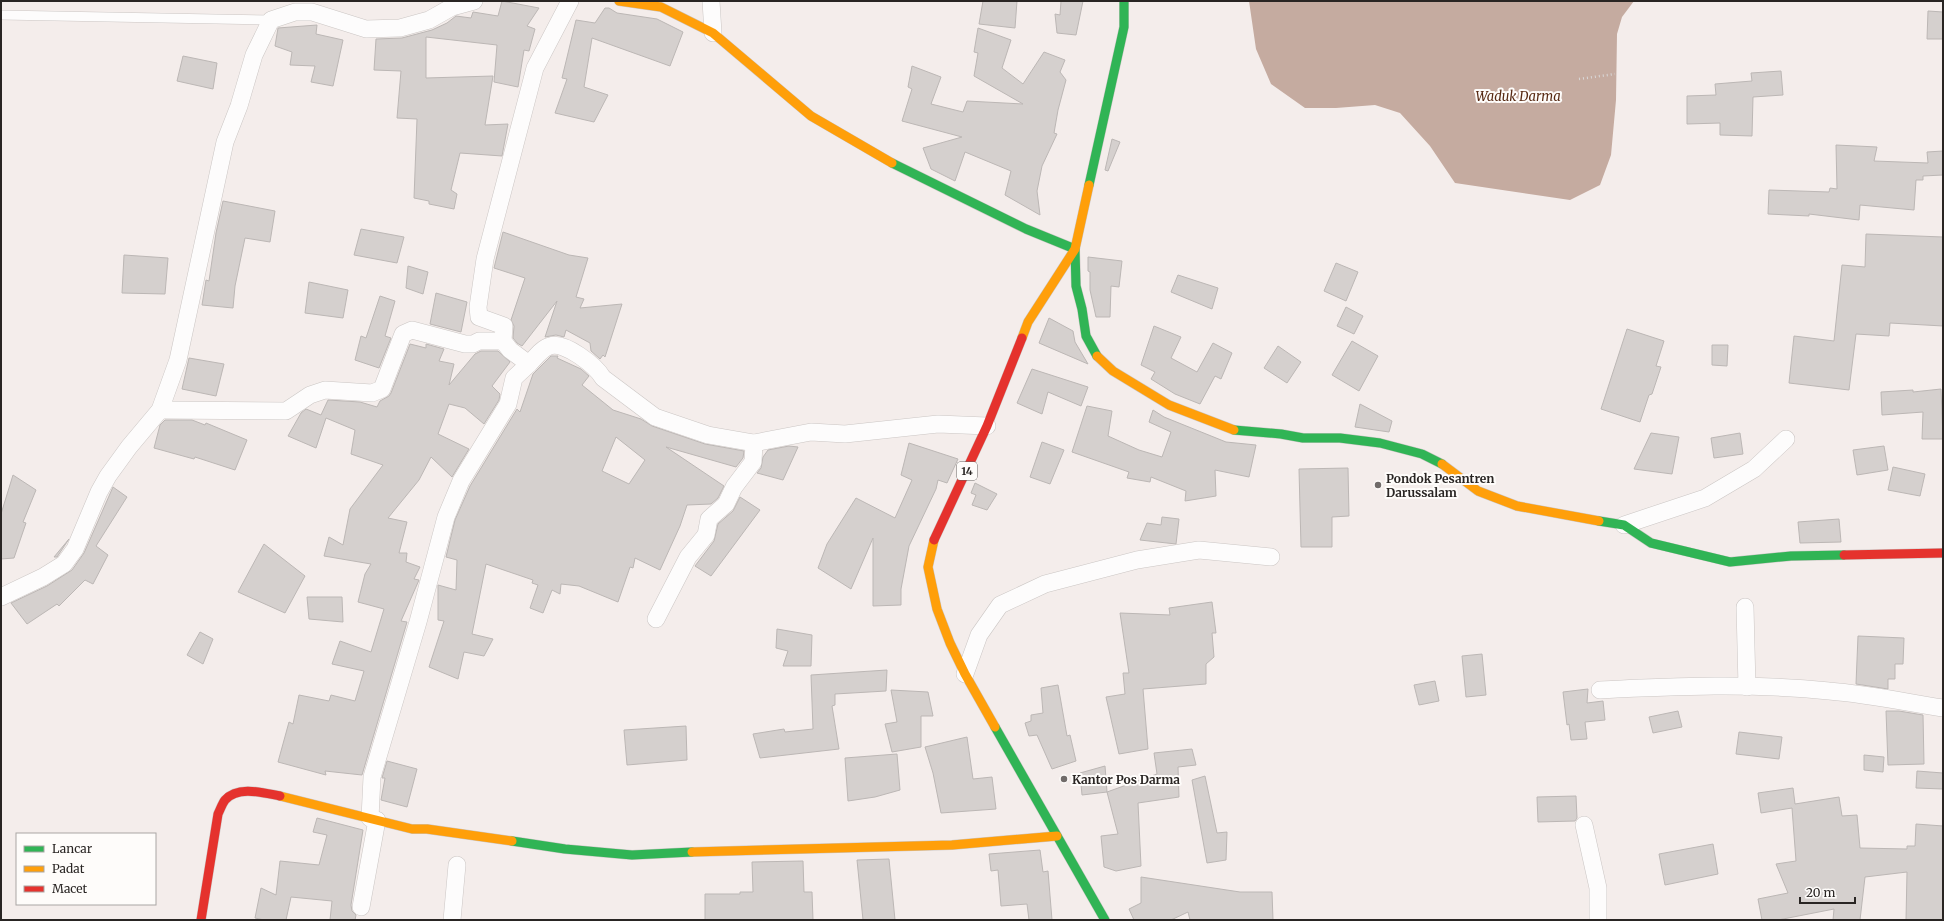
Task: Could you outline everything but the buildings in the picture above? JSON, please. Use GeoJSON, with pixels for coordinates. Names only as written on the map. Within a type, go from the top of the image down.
{"type":"FeatureCollection","features":[{"type":"Feature","properties":{"kind":"main road"},"geometry":{"type":"LineString","coordinates":[[619,1],[661,7],[713,33],[811,116],[904,170],[1026,229],[1075,249],[1076,286],[1082,309],[1086,336],[1095,354],[1113,371],[1169,405],[1231,430],[1281,434],[1303,438],[1340,438],[1372,442],[1415,452],[1447,466],[1478,491],[1517,506],[1579,518],[1624,524],[1651,543],[1730,562],[1791,556],[1943,553]]}},
{"type":"Feature","properties":{"kind":"main road","name":"14"},"geometry":{"type":"LineString","coordinates":[[1105,920],[965,674],[950,643],[937,609],[928,567],[934,539],[945,519],[986,426],[1028,322],[1075,249],[1124,27],[1124,1]]}},
{"type":"Feature","properties":{"kind":"main road"},"geometry":{"type":"LineString","coordinates":[[201,920],[218,814],[226,799],[239,792],[253,791],[412,829],[427,829],[565,850],[632,856],[745,850],[952,845],[1057,836]]}},
{"type":"Feature","properties":{"kind":"street"},"geometry":{"type":"LineString","coordinates":[[529,364],[510,350],[503,341],[504,326],[479,317],[478,307],[485,259],[535,68],[570,1]]}},
{"type":"Feature","properties":{"kind":"street"},"geometry":{"type":"LineString","coordinates":[[711,1],[713,33]]}},
{"type":"Feature","properties":{"kind":"street"},"geometry":{"type":"LineString","coordinates":[[1,597],[43,577],[64,564],[75,549],[99,492],[108,476],[129,447],[160,410],[178,360],[225,142],[239,106],[254,55],[271,20],[295,12],[312,12],[366,29],[400,28],[429,20],[452,7],[469,2]]}},
{"type":"Feature","properties":{"kind":"street"},"geometry":{"type":"LineString","coordinates":[[160,410],[286,411],[310,396],[325,390],[372,394],[382,389],[404,334],[412,330],[465,344],[473,344],[479,340],[503,341]]}},
{"type":"Feature","properties":{"kind":"street"},"geometry":{"type":"LineString","coordinates":[[361,907],[374,819],[372,777],[418,622],[446,517],[461,481],[508,404],[514,378],[540,352],[550,346],[558,345],[574,352],[598,370],[604,378],[655,417],[708,435],[754,443],[811,432],[845,434],[938,424],[986,426]]}},
{"type":"Feature","properties":{"kind":"street"},"geometry":{"type":"LineString","coordinates":[[1624,524],[1705,498],[1754,469],[1786,439]]}},
{"type":"Feature","properties":{"kind":"street"},"geometry":{"type":"LineString","coordinates":[[656,619],[688,557],[706,535],[709,519],[726,504],[734,487],[753,462],[754,443]]}},
{"type":"Feature","properties":{"kind":"street"},"geometry":{"type":"LineString","coordinates":[[965,674],[979,635],[1000,605],[1045,584],[1137,560],[1199,550],[1271,556]]}},
{"type":"Feature","properties":{"kind":"street"},"geometry":{"type":"LineString","coordinates":[[1745,607],[1747,687]]}},
{"type":"Feature","properties":{"kind":"street"},"geometry":{"type":"LineString","coordinates":[[1600,690],[1659,687],[1747,687],[1829,690],[1943,708]]}},
{"type":"Feature","properties":{"kind":"street"},"geometry":{"type":"LineString","coordinates":[[1584,825],[1598,888],[1598,920]]}},
{"type":"Feature","properties":{"kind":"street"},"geometry":{"type":"LineString","coordinates":[[452,920],[457,865]]}},
{"type":"Feature","properties":{"kind":"lane"},"geometry":{"type":"LineString","coordinates":[[1,15],[271,20]]}},
{"type":"Feature","properties":{"kind":"path"},"geometry":{"type":"LineString","coordinates":[[1579,80],[1616,74]]}},
{"type":"Feature","properties":{"kind":"water","name":"Waduk Darma"},"geometry":{"type":"Polygon","coordinates":[[[1249,1],[1634,1],[1622,17],[1617,34],[1616,100],[1611,155],[1600,185],[1570,200],[1455,183],[1430,146],[1400,113],[1375,105],[1336,108],[1305,108],[1271,84],[1256,49],[1249,1]]]}},
{"type":"Feature","properties":{"kind":"traffic: fast"},"geometry":{"type":"LineString","coordinates":[[1089,185],[1124,27],[1124,1]]}},
{"type":"Feature","properties":{"kind":"traffic: fast"},"geometry":{"type":"LineString","coordinates":[[892,163],[1026,229],[1075,249],[1076,286],[1082,309],[1086,336],[1097,356]]}},
{"type":"Feature","properties":{"kind":"traffic: fast"},"geometry":{"type":"LineString","coordinates":[[1234,430],[1281,434],[1303,438],[1340,438],[1380,443],[1422,454],[1442,464]]}},
{"type":"Feature","properties":{"kind":"traffic: fast"},"geometry":{"type":"LineString","coordinates":[[1599,521],[1624,525],[1651,543],[1730,562],[1791,556],[1844,555]]}},
{"type":"Feature","properties":{"kind":"traffic: fast"},"geometry":{"type":"LineString","coordinates":[[995,727],[1105,920]]}},
{"type":"Feature","properties":{"kind":"traffic: fast"},"geometry":{"type":"LineString","coordinates":[[512,841],[565,849],[632,855],[692,852]]}},
{"type":"Feature","properties":{"kind":"traffic: slow"},"geometry":{"type":"LineString","coordinates":[[619,1],[661,7],[713,33],[811,116],[892,163]]}},
{"type":"Feature","properties":{"kind":"traffic: slow"},"geometry":{"type":"LineString","coordinates":[[1022,338],[1028,322],[1075,249],[1089,185]]}},
{"type":"Feature","properties":{"kind":"traffic: slow"},"geometry":{"type":"LineString","coordinates":[[1097,356],[1113,371],[1169,405],[1234,430]]}},
{"type":"Feature","properties":{"kind":"traffic: slow"},"geometry":{"type":"LineString","coordinates":[[1442,464],[1478,491],[1517,506],[1599,521]]}},
{"type":"Feature","properties":{"kind":"traffic: slow"},"geometry":{"type":"LineString","coordinates":[[934,540],[928,567],[937,609],[950,643],[965,674],[995,727]]}},
{"type":"Feature","properties":{"kind":"traffic: slow"},"geometry":{"type":"LineString","coordinates":[[280,796],[412,829],[427,829],[512,841]]}},
{"type":"Feature","properties":{"kind":"traffic: slow"},"geometry":{"type":"LineString","coordinates":[[692,852],[952,845],[1057,836]]}},
{"type":"Feature","properties":{"kind":"traffic: jam"},"geometry":{"type":"LineString","coordinates":[[934,540],[987,426],[1022,338]]}},
{"type":"Feature","properties":{"kind":"traffic: jam"},"geometry":{"type":"LineString","coordinates":[[1844,555],[1943,553]]}},
{"type":"Feature","properties":{"kind":"traffic: jam"},"geometry":{"type":"LineString","coordinates":[[201,920],[218,814],[225,800],[230,795],[244,791],[280,796]]}},
{"type":"Feature","properties":{"kind":"place","name":"Pondok Pesantren Darussalam"},"geometry":{"type":"Point","coordinates":[1378,485]}},
{"type":"Feature","properties":{"kind":"place","name":"Kantor Pos Darma"},"geometry":{"type":"Point","coordinates":[1064,779]}}]}
